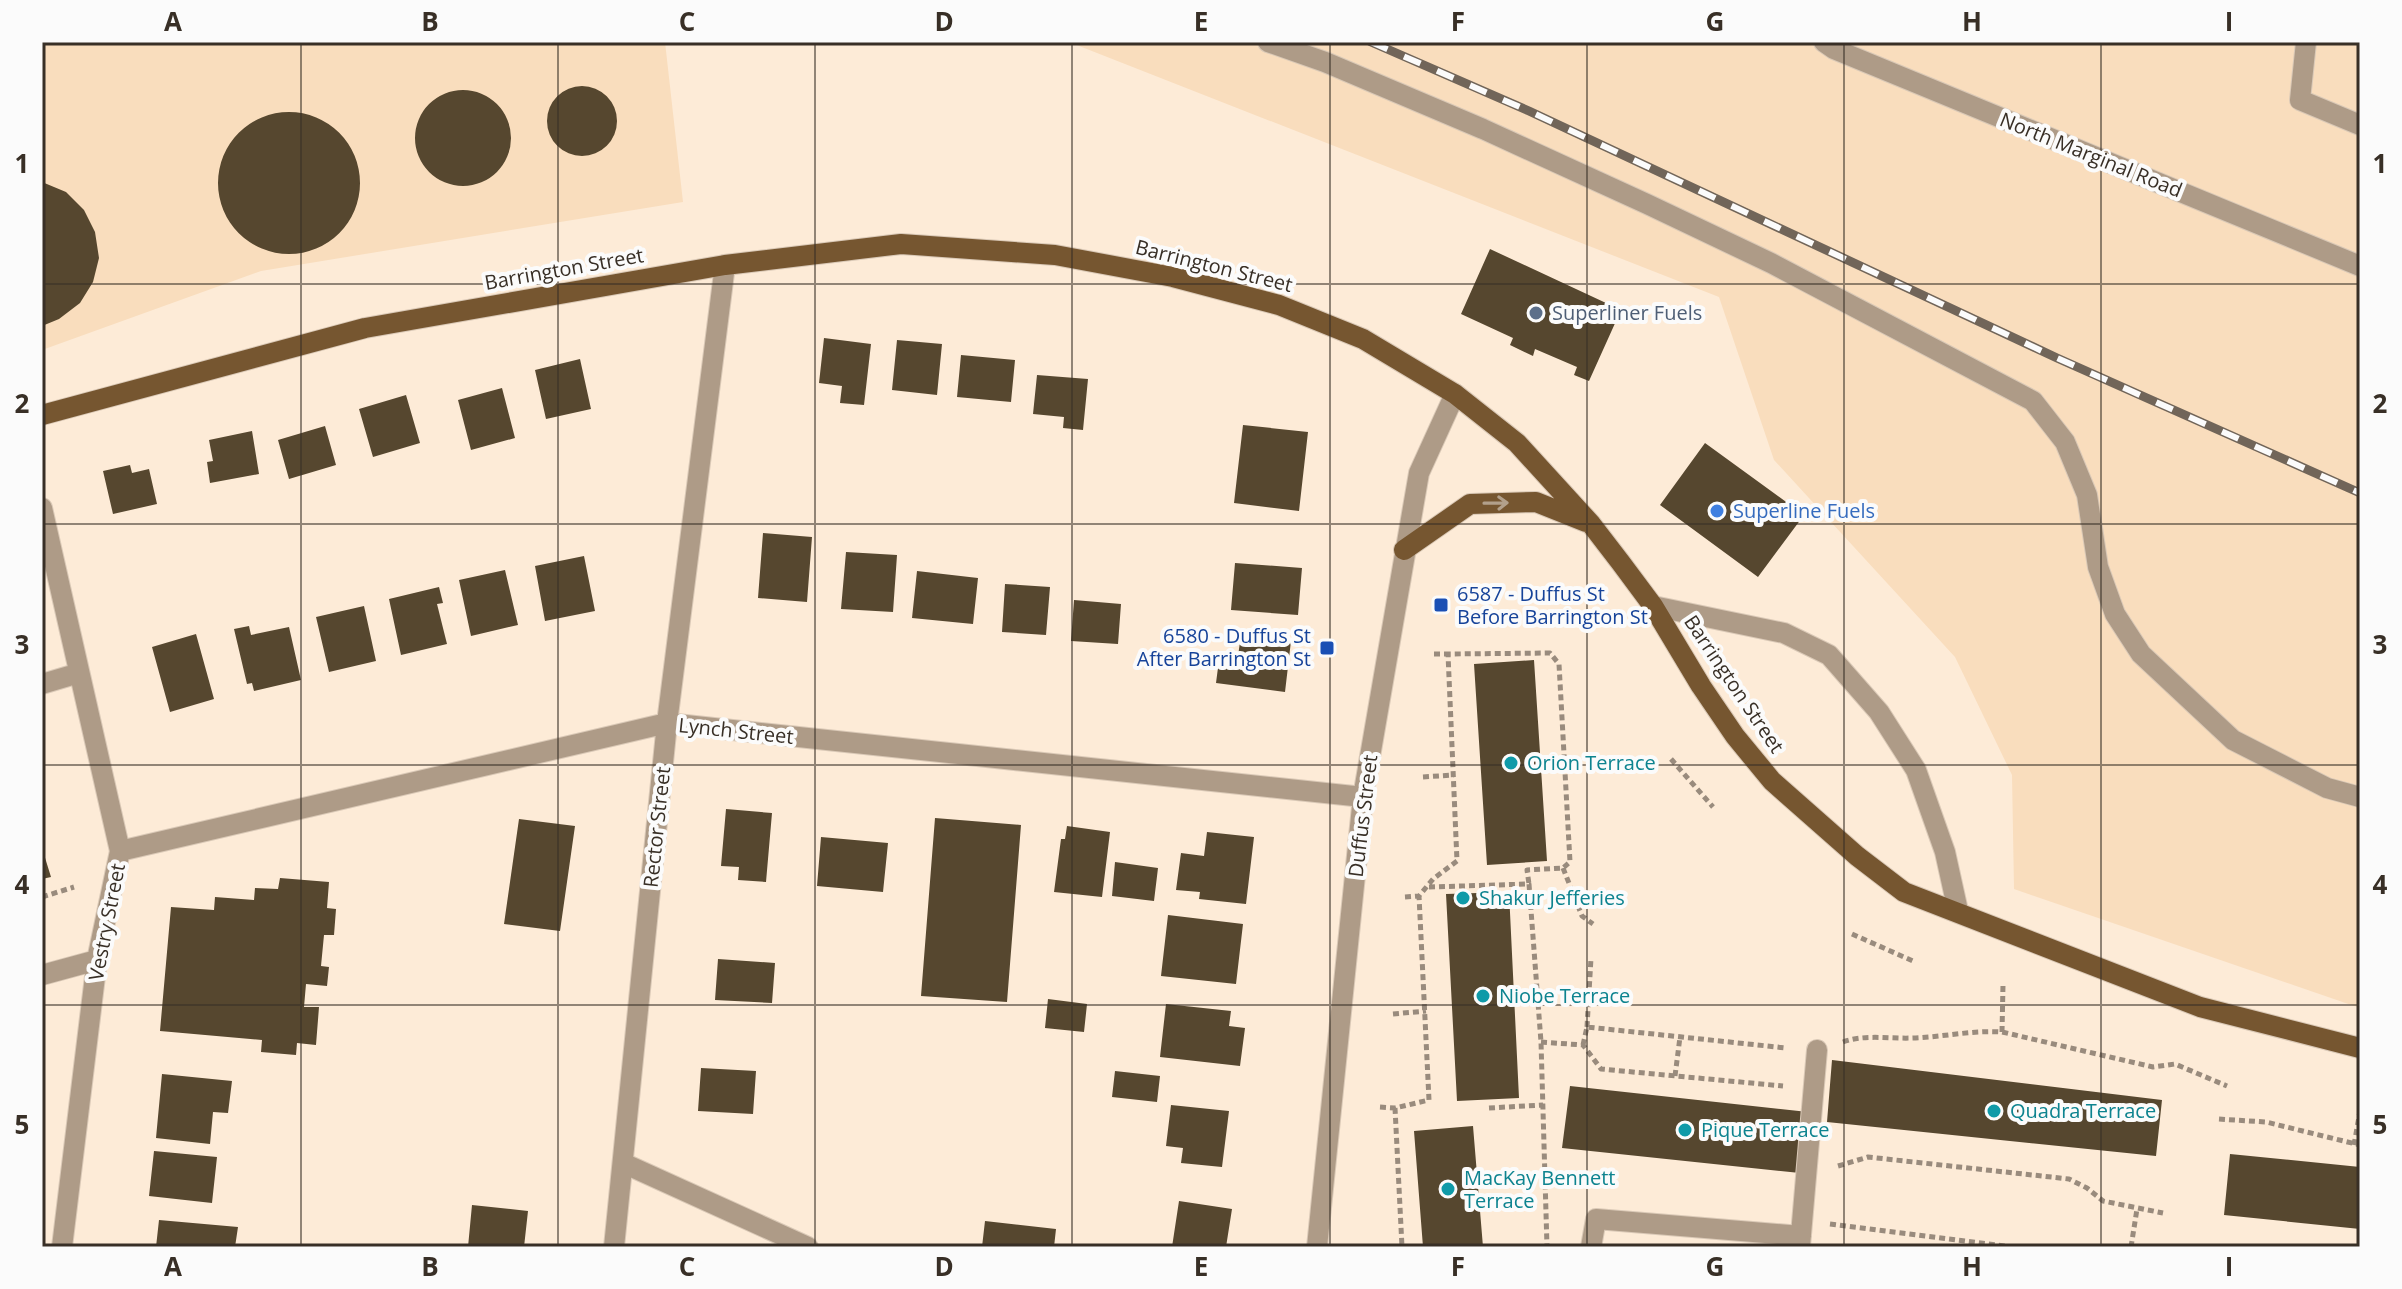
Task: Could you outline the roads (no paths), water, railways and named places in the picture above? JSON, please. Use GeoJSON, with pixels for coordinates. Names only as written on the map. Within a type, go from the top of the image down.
{"type":"FeatureCollection","features":[{"type":"Feature","properties":{"kind":"main road","name":"Barrington Street"},"geometry":{"type":"LineString","coordinates":[[42,415],[365,328],[725,265],[901,244],[1055,255],[1173,277],[1279,305],[1363,339],[1455,394],[1517,443],[1591,524],[1653,606],[1701,686],[1735,736],[1772,781],[1857,856],[1904,892],[2200,1007],[2360,1048]]}},
{"type":"Feature","properties":{"kind":"main road"},"geometry":{"type":"LineString","coordinates":[[1404,550],[1470,504],[1536,502],[1591,524]]}},
{"type":"Feature","properties":{"kind":"street"},"geometry":{"type":"LineString","coordinates":[[1268,42],[1325,62],[1483,129],[1647,204],[1771,263],[2033,401],[2065,442],[2087,495],[2098,567],[2115,614],[2141,654],[2233,740],[2327,788],[2360,797]]}},
{"type":"Feature","properties":{"kind":"street","name":"North Marginal Road"},"geometry":{"type":"LineString","coordinates":[[1824,42],[1834,49],[2360,266]]}},
{"type":"Feature","properties":{"kind":"street"},"geometry":{"type":"LineString","coordinates":[[2306,42],[2300,100],[2360,125]]}},
{"type":"Feature","properties":{"kind":"street","name":"Rector Street"},"geometry":{"type":"LineString","coordinates":[[614,1247],[667,723],[725,265]]}},
{"type":"Feature","properties":{"kind":"street","name":"Duffus Street"},"geometry":{"type":"LineString","coordinates":[[1317,1247],[1363,797],[1419,473],[1455,394]]}},
{"type":"Feature","properties":{"kind":"street","name":"Vestry Street"},"geometry":{"type":"LineString","coordinates":[[42,508],[120,851],[97,960],[62,1247]]}},
{"type":"Feature","properties":{"kind":"street"},"geometry":{"type":"LineString","coordinates":[[1653,606],[1784,633],[1829,655],[1879,712],[1916,770],[1945,852],[1958,911]]}},
{"type":"Feature","properties":{"kind":"street"},"geometry":{"type":"LineString","coordinates":[[42,684],[79,673]]}},
{"type":"Feature","properties":{"kind":"street","name":"Lynch Street"},"geometry":{"type":"LineString","coordinates":[[120,851],[667,723],[1363,797]]}},
{"type":"Feature","properties":{"kind":"street"},"geometry":{"type":"LineString","coordinates":[[42,975],[97,960]]}},
{"type":"Feature","properties":{"kind":"street"},"geometry":{"type":"LineString","coordinates":[[1591,1247],[1596,1219],[1801,1234],[1817,1050]]}},
{"type":"Feature","properties":{"kind":"street"},"geometry":{"type":"LineString","coordinates":[[623,1163],[808,1247]]}},
{"type":"Feature","properties":{"kind":"railway"},"geometry":{"type":"LineString","coordinates":[[1371,42],[1529,111],[2057,358],[2360,493]]}},
{"type":"Feature","properties":{"kind":"place","name":"Superliner Fuels"},"geometry":{"type":"Point","coordinates":[1536,313]}},
{"type":"Feature","properties":{"kind":"place","name":"Superline Fuels"},"geometry":{"type":"Point","coordinates":[1717,511]}},
{"type":"Feature","properties":{"kind":"place","name":"6587 - Duffus St Before Barrington St"},"geometry":{"type":"Point","coordinates":[1441,605]}},
{"type":"Feature","properties":{"kind":"place","name":"6580 - Duffus St After Barrington St"},"geometry":{"type":"Point","coordinates":[1327,648]}},
{"type":"Feature","properties":{"kind":"place","name":"Orion Terrace"},"geometry":{"type":"Point","coordinates":[1511,763]}},
{"type":"Feature","properties":{"kind":"place","name":"Shakur Jefferies"},"geometry":{"type":"Point","coordinates":[1463,898]}},
{"type":"Feature","properties":{"kind":"place","name":"Niobe Terrace"},"geometry":{"type":"Point","coordinates":[1483,996]}},
{"type":"Feature","properties":{"kind":"place","name":"Quadra Terrace"},"geometry":{"type":"Point","coordinates":[1994,1111]}},
{"type":"Feature","properties":{"kind":"place","name":"Pique Terrace"},"geometry":{"type":"Point","coordinates":[1685,1130]}},
{"type":"Feature","properties":{"kind":"place","name":"MacKay Bennett Terrace"},"geometry":{"type":"Point","coordinates":[1448,1189]}}]}
